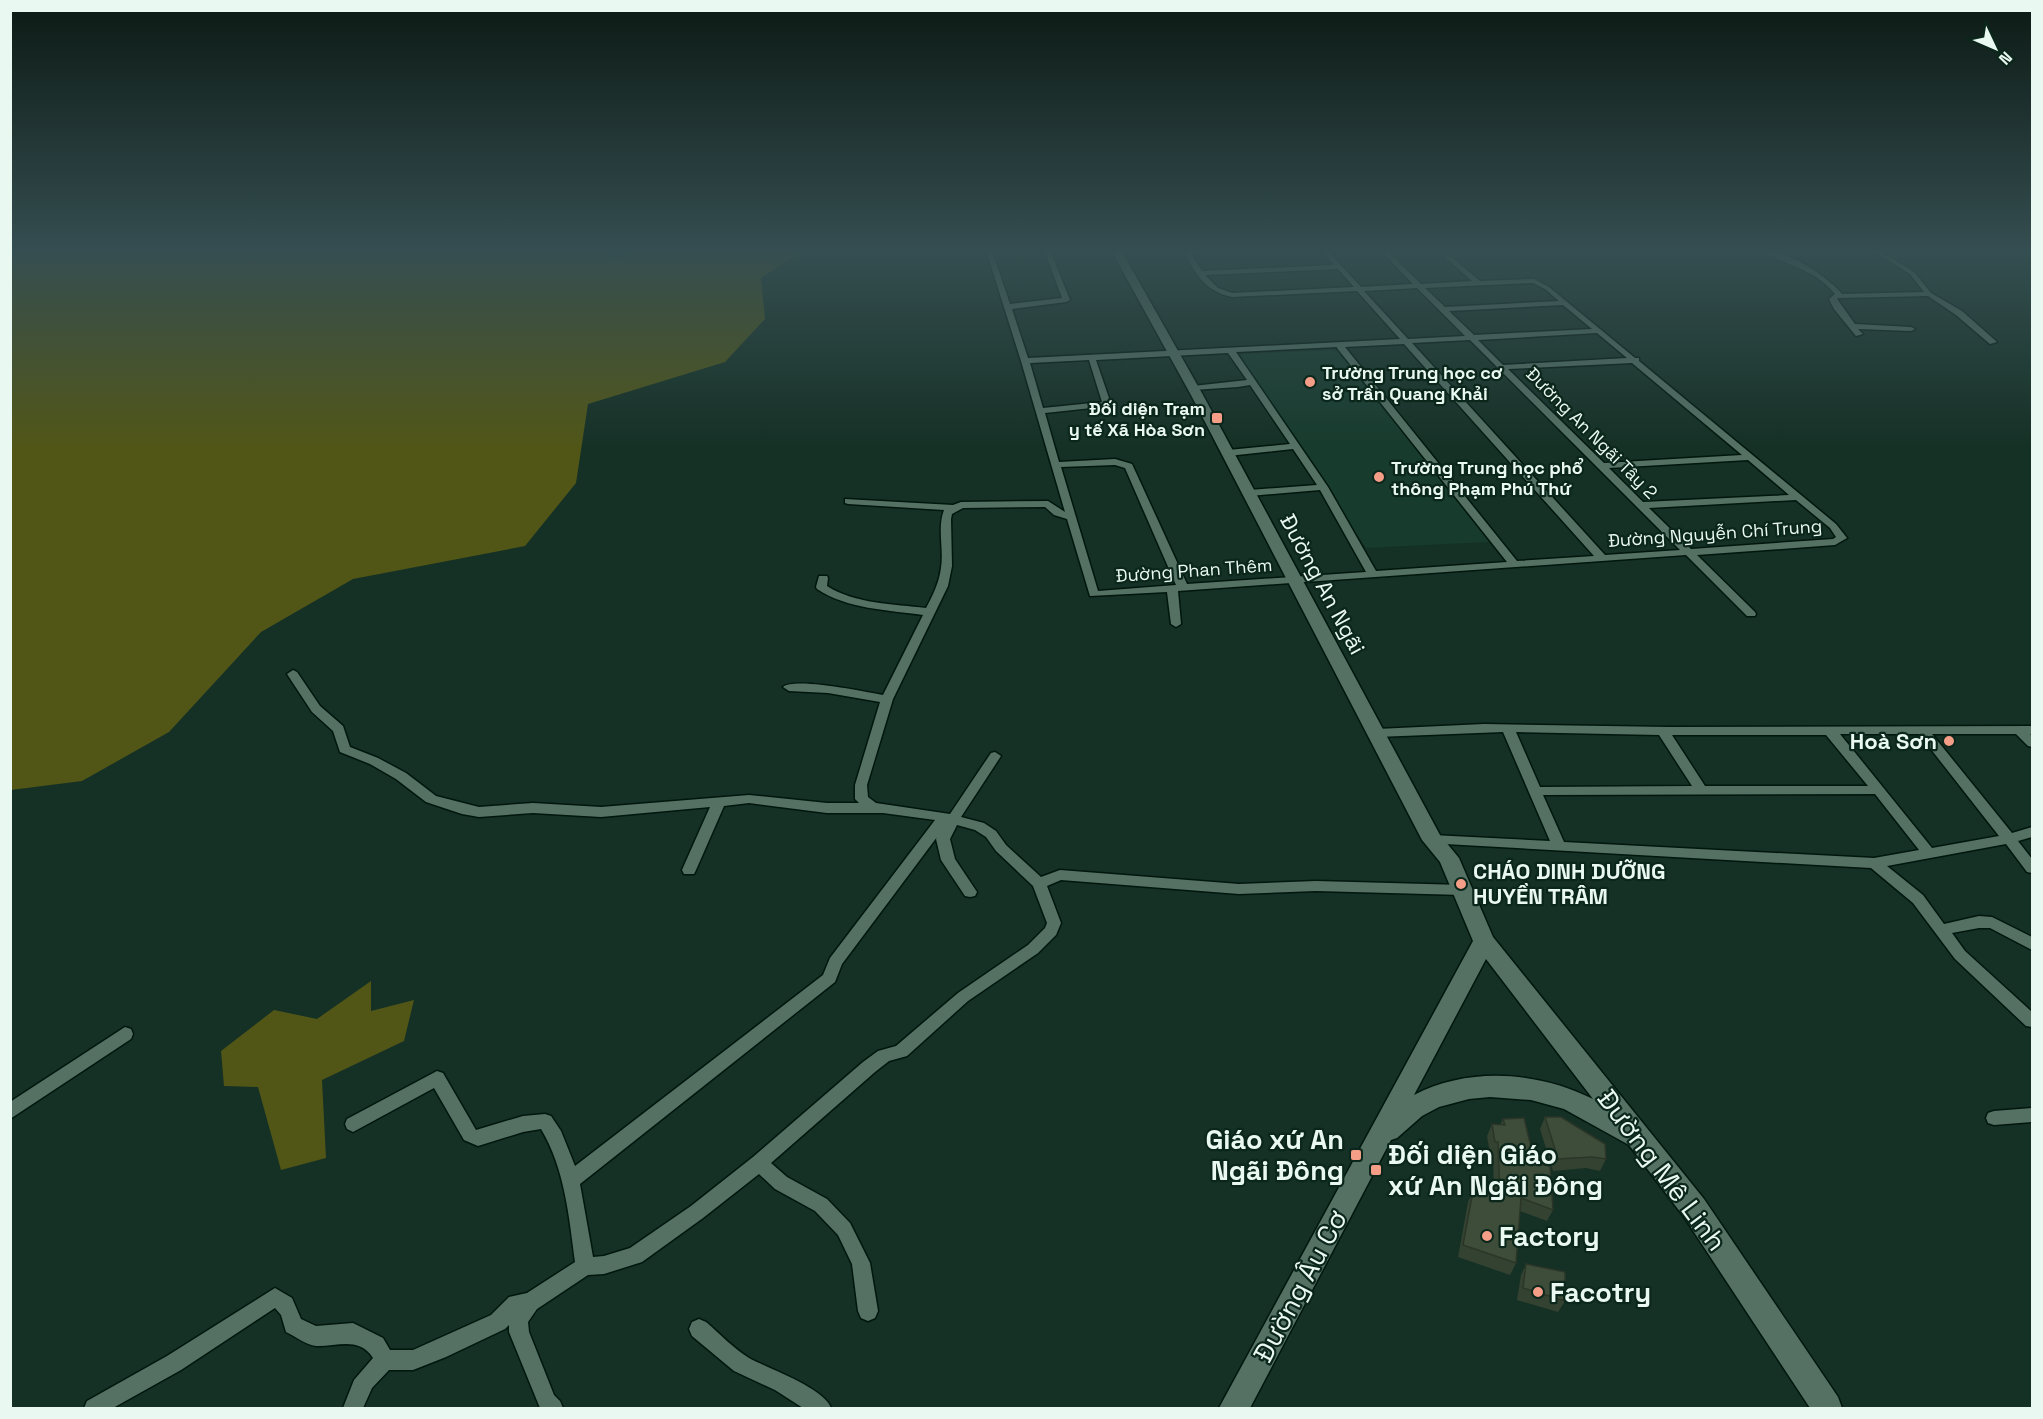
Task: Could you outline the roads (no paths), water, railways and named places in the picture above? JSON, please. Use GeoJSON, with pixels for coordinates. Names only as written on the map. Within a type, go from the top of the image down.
{"type":"FeatureCollection","features":[{"type":"Feature","properties":{"kind":"main road","name":"Đường An Ngãi"},"geometry":{"type":"LineString","coordinates":[[1152,316],[1228,453],[1432,840],[1449,858],[1484,941]]}},
{"type":"Feature","properties":{"kind":"main road","name":"Đường Âu Cơ"},"geometry":{"type":"LineString","coordinates":[[1234,1408],[1484,941]]}},
{"type":"Feature","properties":{"kind":"main road","name":"Đường Mê Linh"},"geometry":{"type":"LineString","coordinates":[[1484,941],[1644,1142],[1700,1217],[1827,1408]]}},
{"type":"Feature","properties":{"kind":"main road"},"geometry":{"type":"LineString","coordinates":[[1379,1138],[1412,1108],[1440,1095],[1473,1089],[1507,1087],[1546,1093],[1571,1101],[1644,1142]]}},
{"type":"Feature","properties":{"kind":"street","name":"Đường Phan Thêm"},"geometry":{"type":"LineString","coordinates":[[1010,316],[1094,594],[1295,579]]}},
{"type":"Feature","properties":{"kind":"street"},"geometry":{"type":"LineString","coordinates":[[1384,316],[1601,557]]}},
{"type":"Feature","properties":{"kind":"street","name":"Đường An Ngãi Tây 2"},"geometry":{"type":"LineString","coordinates":[[1451,316],[1751,614]]}},
{"type":"Feature","properties":{"kind":"street","name":"Đường Nguyễn Chí Trung"},"geometry":{"type":"LineString","coordinates":[[1295,579],[1835,542],[1842,538],[1833,526],[1583,316]]}},
{"type":"Feature","properties":{"kind":"street"},"geometry":{"type":"LineString","coordinates":[[1845,316],[1859,334]]}},
{"type":"Feature","properties":{"kind":"street"},"geometry":{"type":"LineString","coordinates":[[1963,316],[1994,342]]}},
{"type":"Feature","properties":{"kind":"street"},"geometry":{"type":"LineString","coordinates":[[1853,326],[1911,329]]}},
{"type":"Feature","properties":{"kind":"street"},"geometry":{"type":"LineString","coordinates":[[1025,361],[1601,331]]}},
{"type":"Feature","properties":{"kind":"street"},"geometry":{"type":"LineString","coordinates":[[1340,346],[1514,564]]}},
{"type":"Feature","properties":{"kind":"street"},"geometry":{"type":"LineString","coordinates":[[1232,351],[1250,382],[1297,446],[1372,574]]}},
{"type":"Feature","properties":{"kind":"street"},"geometry":{"type":"LineString","coordinates":[[1039,411],[1107,404],[1092,358]]}},
{"type":"Feature","properties":{"kind":"street"},"geometry":{"type":"LineString","coordinates":[[1502,367],[1636,360]]}},
{"type":"Feature","properties":{"kind":"street"},"geometry":{"type":"LineString","coordinates":[[1193,388],[1250,382]]}},
{"type":"Feature","properties":{"kind":"street"},"geometry":{"type":"LineString","coordinates":[[1228,453],[1297,446]]}},
{"type":"Feature","properties":{"kind":"street"},"geometry":{"type":"LineString","coordinates":[[1602,466],[1751,457]]}},
{"type":"Feature","properties":{"kind":"street"},"geometry":{"type":"LineString","coordinates":[[1056,465],[1114,462],[1129,466],[1177,588],[1176,624]]}},
{"type":"Feature","properties":{"kind":"street"},"geometry":{"type":"LineString","coordinates":[[1249,493],[1323,488]]}},
{"type":"Feature","properties":{"kind":"street"},"geometry":{"type":"LineString","coordinates":[[1642,505],[1797,497]]}},
{"type":"Feature","properties":{"kind":"street"},"geometry":{"type":"LineString","coordinates":[[848,501],[953,508],[970,505],[1067,502]]}},
{"type":"Feature","properties":{"kind":"street"},"geometry":{"type":"LineString","coordinates":[[1048,504],[1058,513],[1071,517]]}},
{"type":"Feature","properties":{"kind":"street"},"geometry":{"type":"LineString","coordinates":[[872,807],[862,799],[861,785],[887,699],[943,586],[947,566],[946,519],[948,512],[953,508]]}},
{"type":"Feature","properties":{"kind":"street"},"geometry":{"type":"LineString","coordinates":[[823,578],[821,587],[825,591],[844,598],[929,612]]}},
{"type":"Feature","properties":{"kind":"street"},"geometry":{"type":"LineString","coordinates":[[294,674],[316,709],[339,729],[344,749],[374,761],[401,776],[431,800],[479,812],[533,808],[601,812],[749,800],[827,808],[872,807],[949,818],[979,826],[991,834],[1001,848],[1039,883],[1054,923],[1044,939],[963,997],[901,1051],[884,1056],[869,1067],[759,1163],[635,1256],[604,1265],[585,1266],[530,1302],[518,1320],[519,1332],[547,1402],[553,1408]]}},
{"type":"Feature","properties":{"kind":"street"},"geometry":{"type":"LineString","coordinates":[[789,687],[828,689],[887,699]]}},
{"type":"Feature","properties":{"kind":"street"},"geometry":{"type":"LineString","coordinates":[[1377,733],[1508,729],[2026,730],[2032,743]]}},
{"type":"Feature","properties":{"kind":"street"},"geometry":{"type":"LineString","coordinates":[[1508,729],[1559,846]]}},
{"type":"Feature","properties":{"kind":"street"},"geometry":{"type":"LineString","coordinates":[[1922,730],[2032,868]]}},
{"type":"Feature","properties":{"kind":"street"},"geometry":{"type":"LineString","coordinates":[[1663,731],[1701,790]]}},
{"type":"Feature","properties":{"kind":"street"},"geometry":{"type":"LineString","coordinates":[[1830,731],[1925,847],[1926,855]]}},
{"type":"Feature","properties":{"kind":"street"},"geometry":{"type":"LineString","coordinates":[[570,1181],[830,978],[835,962],[949,818],[994,756]]}},
{"type":"Feature","properties":{"kind":"street"},"geometry":{"type":"LineString","coordinates":[[1535,791],[1878,790]]}},
{"type":"Feature","properties":{"kind":"street"},"geometry":{"type":"LineString","coordinates":[[689,870],[719,802]]}},
{"type":"Feature","properties":{"kind":"street"},"geometry":{"type":"LineString","coordinates":[[949,818],[943,839],[948,860],[970,892]]}},
{"type":"Feature","properties":{"kind":"street"},"geometry":{"type":"LineString","coordinates":[[1432,840],[1874,863],[2008,839],[2032,832]]}},
{"type":"Feature","properties":{"kind":"street"},"geometry":{"type":"LineString","coordinates":[[1874,863],[1918,899],[1960,955],[2032,1021]]}},
{"type":"Feature","properties":{"kind":"street"},"geometry":{"type":"LineString","coordinates":[[1039,883],[1060,875],[1239,889],[1316,886],[1463,890]]}},
{"type":"Feature","properties":{"kind":"street"},"geometry":{"type":"LineString","coordinates":[[1941,930],[1979,922],[1992,923],[2032,944]]}},
{"type":"Feature","properties":{"kind":"street"},"geometry":{"type":"LineString","coordinates":[[10,1112],[125,1034]]}},
{"type":"Feature","properties":{"kind":"street"},"geometry":{"type":"LineString","coordinates":[[353,1124],[437,1078],[470,1135],[478,1138],[523,1124],[545,1121],[555,1134],[570,1181],[585,1266]]}},
{"type":"Feature","properties":{"kind":"street"},"geometry":{"type":"LineString","coordinates":[[1994,1118],[2032,1115]]}},
{"type":"Feature","properties":{"kind":"street"},"geometry":{"type":"LineString","coordinates":[[759,1163],[781,1183],[821,1205],[844,1229],[861,1263],[868,1311]]}},
{"type":"Feature","properties":{"kind":"street"},"geometry":{"type":"LineString","coordinates":[[94,1408],[174,1363],[275,1297],[283,1300],[290,1310],[293,1325],[315,1336],[353,1333],[376,1345],[385,1360]]}},
{"type":"Feature","properties":{"kind":"street"},"geometry":{"type":"LineString","coordinates":[[353,1408],[356,1394],[373,1370],[385,1360],[413,1360],[439,1350],[498,1322],[516,1304],[530,1302]]}},
{"type":"Feature","properties":{"kind":"street"},"geometry":{"type":"LineString","coordinates":[[699,1329],[741,1364],[782,1383],[820,1408]]}},
{"type":"Feature","properties":{"kind":"place","name":"Trường Trung học cơ sở Trần Quang Khải"},"geometry":{"type":"Point","coordinates":[1310,382]}},
{"type":"Feature","properties":{"kind":"place","name":"Đối diện Trạm y tế Xã Hòa Sơn"},"geometry":{"type":"Point","coordinates":[1217,418]}},
{"type":"Feature","properties":{"kind":"place","name":"Trường Trung học phổ thông Phạm Phú Thứ"},"geometry":{"type":"Point","coordinates":[1379,477]}},
{"type":"Feature","properties":{"kind":"place","name":"Hoà Sơn"},"geometry":{"type":"Point","coordinates":[1949,741]}},
{"type":"Feature","properties":{"kind":"place","name":"CHÁO DINH DƯỠNG HUYỀN TRÂM"},"geometry":{"type":"Point","coordinates":[1461,884]}},
{"type":"Feature","properties":{"kind":"place","name":"Giáo xứ An Ngãi Đông"},"geometry":{"type":"Point","coordinates":[1356,1155]}},
{"type":"Feature","properties":{"kind":"place","name":"Đối diện Giáo xứ An Ngãi Đông"},"geometry":{"type":"Point","coordinates":[1376,1170]}},
{"type":"Feature","properties":{"kind":"place","name":"Factory"},"geometry":{"type":"Point","coordinates":[1487,1236]}},
{"type":"Feature","properties":{"kind":"place","name":"Facotry"},"geometry":{"type":"Point","coordinates":[1538,1292]}}]}
